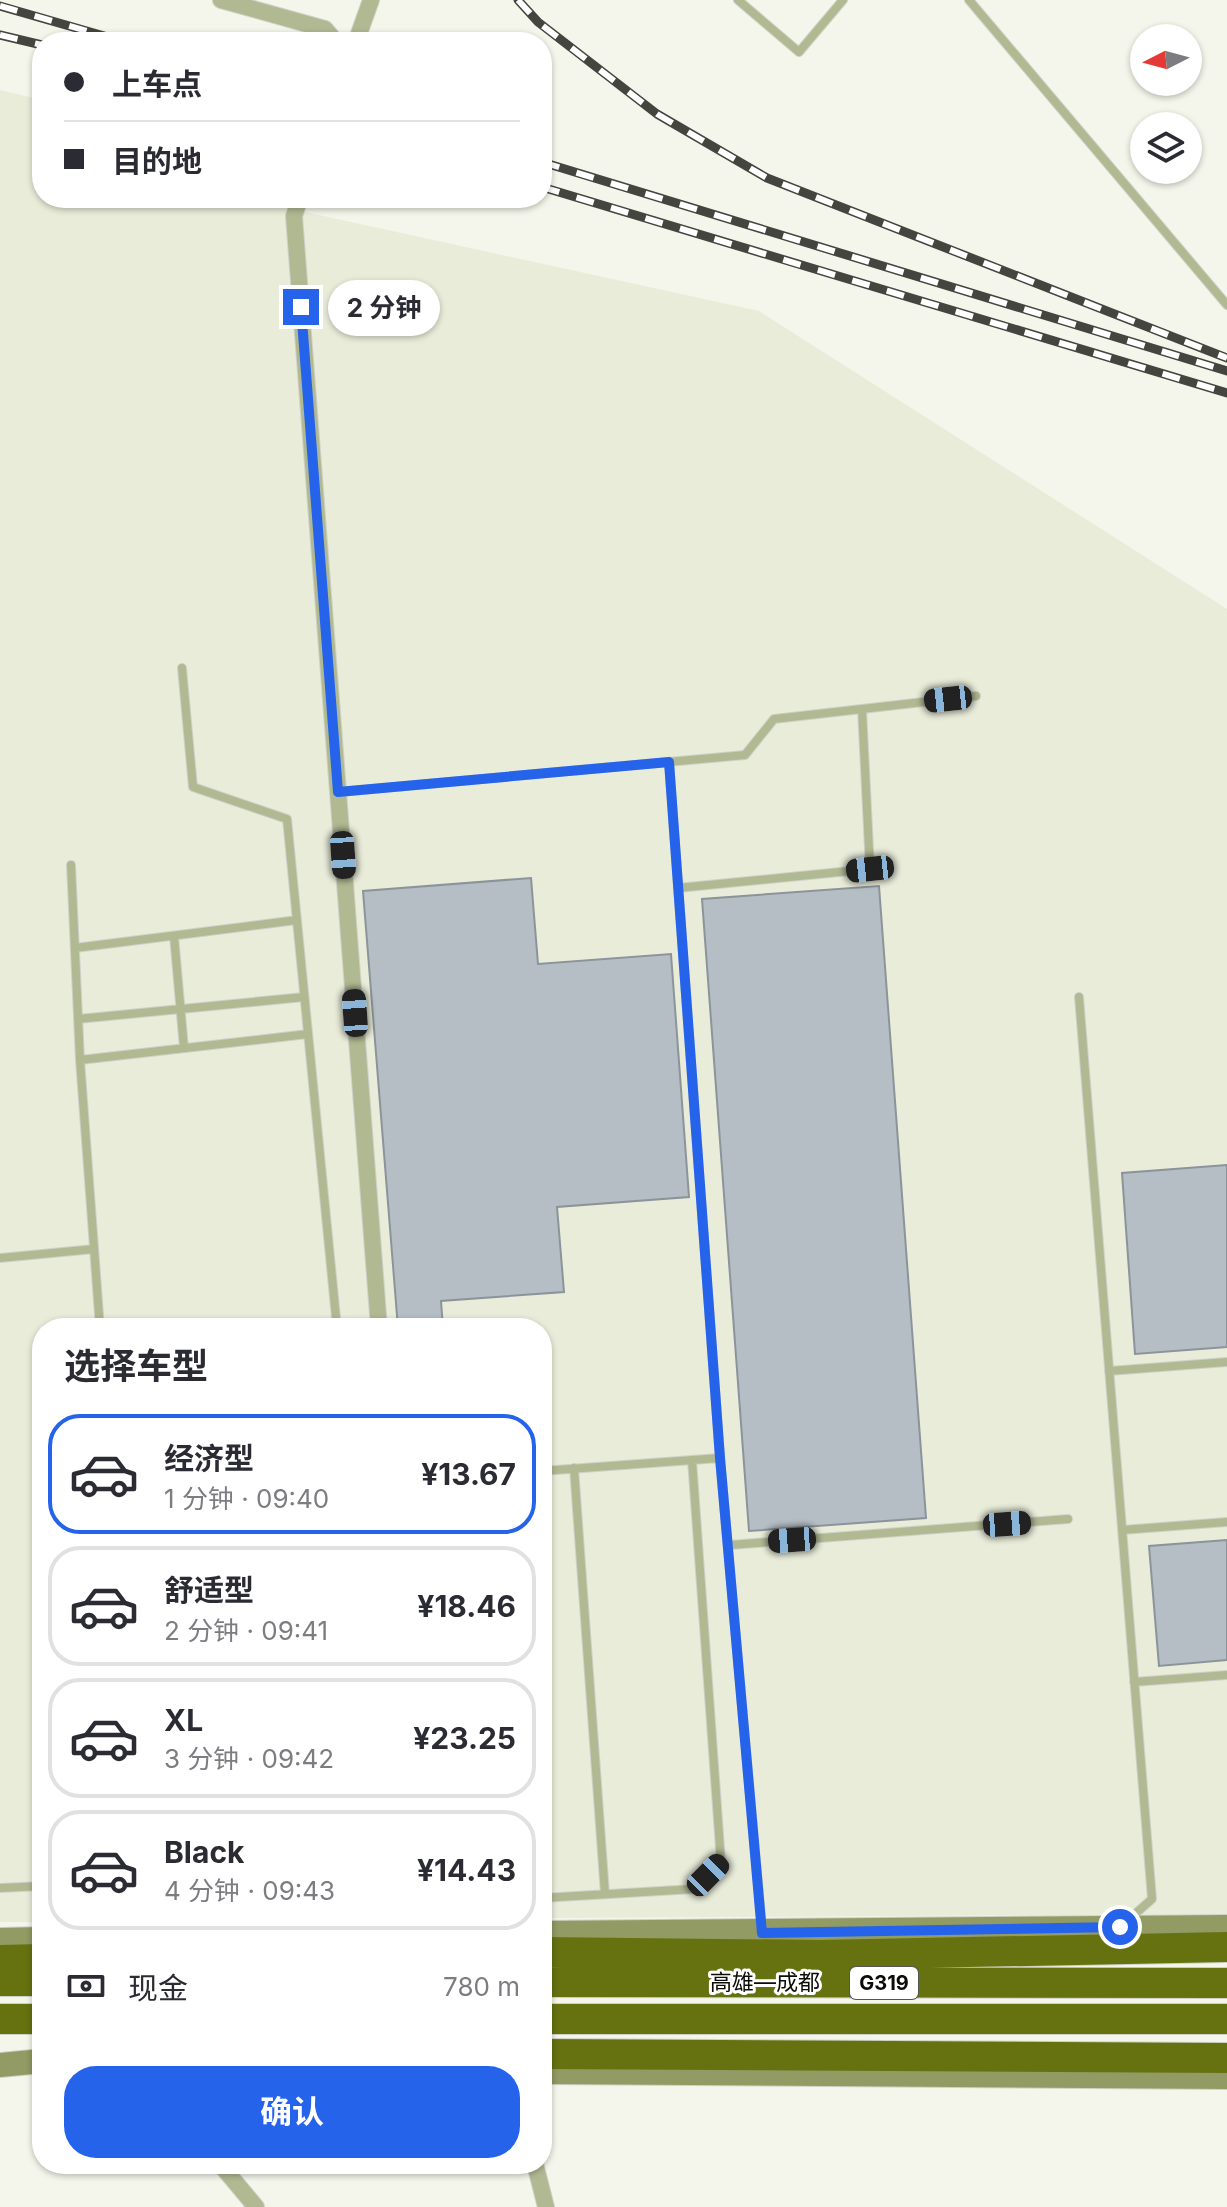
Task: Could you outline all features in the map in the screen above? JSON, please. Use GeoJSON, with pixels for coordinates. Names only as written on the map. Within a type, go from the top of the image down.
{"type":"FeatureCollection","features":[{"type":"Feature","properties":{"kind":"highway"},"geometry":{"type":"LineString","coordinates":[[552,1952],[820,1955],[1227,1947]]}},
{"type":"Feature","properties":{"kind":"highway"},"geometry":{"type":"LineString","coordinates":[[0,1960],[32,1959]]}},
{"type":"Feature","properties":{"kind":"highway"},"geometry":{"type":"LineString","coordinates":[[0,1978],[32,1980]]}},
{"type":"Feature","properties":{"kind":"highway","name":"高雄—成都"},"geometry":{"type":"LineString","coordinates":[[552,1982],[1227,1983]]}},
{"type":"Feature","properties":{"kind":"highway"},"geometry":{"type":"LineString","coordinates":[[4,2019],[32,2020]]}},
{"type":"Feature","properties":{"kind":"highway","name":"高雄—成都"},"geometry":{"type":"LineString","coordinates":[[552,2019],[1227,2019]]}},
{"type":"Feature","properties":{"kind":"highway"},"geometry":{"type":"LineString","coordinates":[[552,2054],[1065,2054],[1227,2058]]}},
{"type":"Feature","properties":{"kind":"main road"},"geometry":{"type":"LineString","coordinates":[[552,1933],[1227,1927]]}},
{"type":"Feature","properties":{"kind":"main road"},"geometry":{"type":"LineString","coordinates":[[0,1940],[32,1939]]}},
{"type":"Feature","properties":{"kind":"main road"},"geometry":{"type":"LineString","coordinates":[[552,1973],[1227,1973]]}},
{"type":"Feature","properties":{"kind":"main road"},"geometry":{"type":"LineString","coordinates":[[0,1978],[32,1974]]}},
{"type":"Feature","properties":{"kind":"main road"},"geometry":{"type":"LineString","coordinates":[[0,2048],[32,2050]]}},
{"type":"Feature","properties":{"kind":"main road"},"geometry":{"type":"LineString","coordinates":[[0,2065],[32,2062]]}},
{"type":"Feature","properties":{"kind":"main road"},"geometry":{"type":"LineString","coordinates":[[552,2072],[1227,2077]]}},
{"type":"Feature","properties":{"kind":"street"},"geometry":{"type":"LineString","coordinates":[[221,0],[328,32]]}},
{"type":"Feature","properties":{"kind":"street"},"geometry":{"type":"LineString","coordinates":[[360,32],[371,0]]}},
{"type":"Feature","properties":{"kind":"street"},"geometry":{"type":"LineString","coordinates":[[297,208],[294,216],[378,1318]]}},
{"type":"Feature","properties":{"kind":"street"},"geometry":{"type":"LineString","coordinates":[[228,2174],[256,2207]]}},
{"type":"Feature","properties":{"kind":"street"},"geometry":{"type":"LineString","coordinates":[[538,2174],[546,2207]]}},
{"type":"Feature","properties":{"kind":"lane"},"geometry":{"type":"LineString","coordinates":[[738,0],[799,52],[843,0]]}},
{"type":"Feature","properties":{"kind":"lane"},"geometry":{"type":"LineString","coordinates":[[969,0],[1227,305]]}},
{"type":"Feature","properties":{"kind":"lane"},"geometry":{"type":"LineString","coordinates":[[182,668],[193,787],[287,819],[336,1318]]}},
{"type":"Feature","properties":{"kind":"lane"},"geometry":{"type":"LineString","coordinates":[[338,792],[745,755],[774,719],[976,696]]}},
{"type":"Feature","properties":{"kind":"lane"},"geometry":{"type":"LineString","coordinates":[[678,888],[870,869],[862,709]]}},
{"type":"Feature","properties":{"kind":"lane"},"geometry":{"type":"LineString","coordinates":[[669,762],[720,1458],[762,1933]]}},
{"type":"Feature","properties":{"kind":"lane"},"geometry":{"type":"LineString","coordinates":[[71,865],[80,1060],[99,1318]]}},
{"type":"Feature","properties":{"kind":"lane"},"geometry":{"type":"LineString","coordinates":[[75,948],[297,920]]}},
{"type":"Feature","properties":{"kind":"lane"},"geometry":{"type":"LineString","coordinates":[[174,936],[184,1048]]}},
{"type":"Feature","properties":{"kind":"lane"},"geometry":{"type":"LineString","coordinates":[[78,1019],[304,997]]}},
{"type":"Feature","properties":{"kind":"lane"},"geometry":{"type":"LineString","coordinates":[[1079,997],[1152,1899],[1120,1927]]}},
{"type":"Feature","properties":{"kind":"lane"},"geometry":{"type":"LineString","coordinates":[[80,1060],[308,1034]]}},
{"type":"Feature","properties":{"kind":"lane"},"geometry":{"type":"LineString","coordinates":[[0,1258],[94,1249]]}},
{"type":"Feature","properties":{"kind":"lane"},"geometry":{"type":"LineString","coordinates":[[1109,1371],[1227,1362]]}},
{"type":"Feature","properties":{"kind":"lane"},"geometry":{"type":"LineString","coordinates":[[552,1470],[720,1458]]}},
{"type":"Feature","properties":{"kind":"lane"},"geometry":{"type":"LineString","coordinates":[[552,1897],[694,1889],[721,1862],[692,1460]]}},
{"type":"Feature","properties":{"kind":"lane"},"geometry":{"type":"LineString","coordinates":[[574,1468],[605,1894]]}},
{"type":"Feature","properties":{"kind":"lane"},"geometry":{"type":"LineString","coordinates":[[730,1545],[1068,1519]]}},
{"type":"Feature","properties":{"kind":"lane"},"geometry":{"type":"LineString","coordinates":[[1122,1530],[1227,1522]]}},
{"type":"Feature","properties":{"kind":"lane"},"geometry":{"type":"LineString","coordinates":[[1134,1682],[1227,1675]]}},
{"type":"Feature","properties":{"kind":"lane"},"geometry":{"type":"LineString","coordinates":[[0,1888],[32,1886]]}},
{"type":"Feature","properties":{"kind":"shaded area"},"geometry":{"type":"Polygon","coordinates":[[[0,90],[32,98],[32,208],[287,208],[759,311],[1227,609],[1227,1914],[552,1918],[552,1318],[32,1318],[32,1922],[0,1922],[0,90]]]}},
{"type":"Feature","properties":{"kind":"building"},"geometry":{"type":"Polygon","coordinates":[[[531,878],[538,964],[671,954],[689,1197],[557,1207],[564,1292],[441,1301],[442,1318],[397,1318],[363,891],[531,878]]]}},
{"type":"Feature","properties":{"kind":"building"},"geometry":{"type":"Polygon","coordinates":[[[879,886],[926,1518],[749,1531],[702,899],[879,886]]]}},
{"type":"Feature","properties":{"kind":"building"},"geometry":{"type":"Polygon","coordinates":[[[1227,1165],[1227,1347],[1135,1354],[1122,1173],[1227,1165]]]}},
{"type":"Feature","properties":{"kind":"building"},"geometry":{"type":"Polygon","coordinates":[[[1227,1540],[1227,1660],[1159,1666],[1149,1546],[1227,1540]]]}},
{"type":"Feature","properties":{"kind":"railway"},"geometry":{"type":"LineString","coordinates":[[518,0],[551,32]]}},
{"type":"Feature","properties":{"kind":"railway"},"geometry":{"type":"LineString","coordinates":[[0,6],[90,32]]}},
{"type":"Feature","properties":{"kind":"railway"},"geometry":{"type":"LineString","coordinates":[[552,33],[657,114],[767,178],[1227,358]]}},
{"type":"Feature","properties":{"kind":"railway"},"geometry":{"type":"LineString","coordinates":[[0,35],[32,43]]}},
{"type":"Feature","properties":{"kind":"railway"},"geometry":{"type":"LineString","coordinates":[[552,165],[1227,371]]}},
{"type":"Feature","properties":{"kind":"railway"},"geometry":{"type":"LineString","coordinates":[[552,190],[1227,393]]}},
{"type":"Feature","properties":{"kind":"route"},"geometry":{"type":"LineString","coordinates":[[301,307],[338,792],[669,762],[720,1458],[762,1933],[1120,1927]]}}]}
